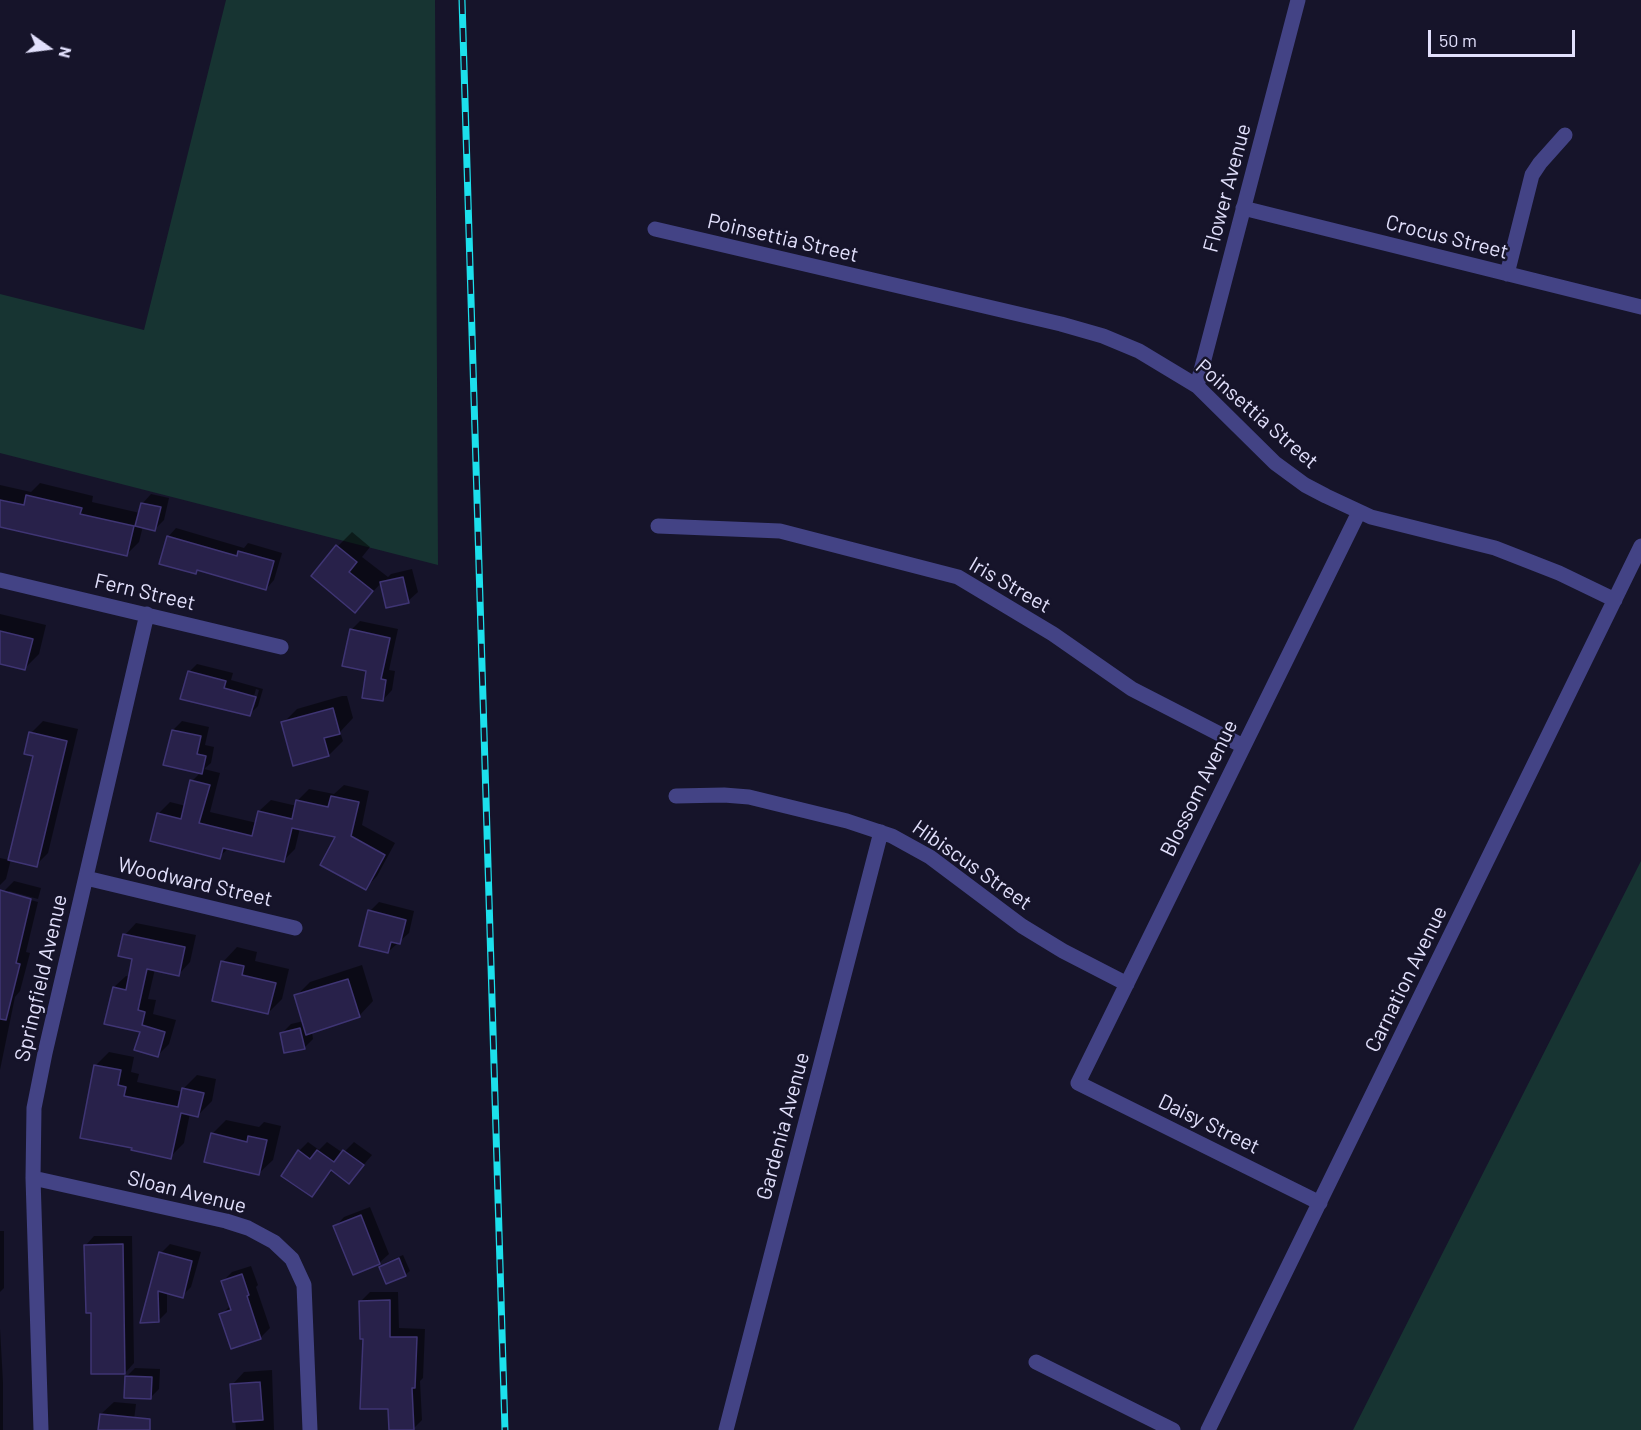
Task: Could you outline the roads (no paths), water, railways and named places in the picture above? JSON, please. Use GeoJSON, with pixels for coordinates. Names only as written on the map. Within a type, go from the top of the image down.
{"type":"FeatureCollection","features":[{"type":"Feature","properties":{"kind":"street","name":"Flower Avenue"},"geometry":{"type":"LineString","coordinates":[[1197,387],[1298,0]]}},
{"type":"Feature","properties":{"kind":"street"},"geometry":{"type":"LineString","coordinates":[[1507,274],[1533,175],[1540,163],[1565,135]]}},
{"type":"Feature","properties":{"kind":"street","name":"Crocus Street"},"geometry":{"type":"LineString","coordinates":[[1243,208],[1641,307]]}},
{"type":"Feature","properties":{"kind":"street","name":"Poinsettia Street"},"geometry":{"type":"LineString","coordinates":[[655,229],[1085,331],[1139,351],[1197,387],[1275,463],[1305,485],[1359,512],[1382,520],[1495,548],[1559,573],[1615,600]]}},
{"type":"Feature","properties":{"kind":"street","name":"Blossom Avenue"},"geometry":{"type":"LineString","coordinates":[[1078,1083],[1359,512]]}},
{"type":"Feature","properties":{"kind":"street","name":"Iris Street"},"geometry":{"type":"LineString","coordinates":[[658,526],[780,531],[958,577],[1053,634],[1132,689],[1243,746]]}},
{"type":"Feature","properties":{"kind":"street","name":"Carnation Avenue"},"geometry":{"type":"LineString","coordinates":[[1208,1430],[1641,546]]}},
{"type":"Feature","properties":{"kind":"street","name":"Fern Street"},"geometry":{"type":"LineString","coordinates":[[0,580],[280,646]]}},
{"type":"Feature","properties":{"kind":"street","name":"Springfield Avenue"},"geometry":{"type":"LineString","coordinates":[[41,1430],[33,1178],[34,1108],[147,614]]}},
{"type":"Feature","properties":{"kind":"street","name":"Hibiscus Street"},"geometry":{"type":"LineString","coordinates":[[676,796],[749,796],[847,821],[905,842],[930,857],[1032,933],[1127,984]]}},
{"type":"Feature","properties":{"kind":"street","name":"Gardenia Avenue"},"geometry":{"type":"LineString","coordinates":[[726,1430],[881,832]]}},
{"type":"Feature","properties":{"kind":"street","name":"Woodward Street"},"geometry":{"type":"LineString","coordinates":[[86,878],[295,928]]}},
{"type":"Feature","properties":{"kind":"street","name":"Daisy Street"},"geometry":{"type":"LineString","coordinates":[[1078,1083],[1320,1203]]}},
{"type":"Feature","properties":{"kind":"street","name":"Sloan Avenue"},"geometry":{"type":"LineString","coordinates":[[33,1178],[226,1221],[248,1228],[274,1242],[292,1259],[304,1285],[310,1430]]}},
{"type":"Feature","properties":{"kind":"street"},"geometry":{"type":"LineString","coordinates":[[1036,1362],[1173,1430]]}},
{"type":"Feature","properties":{"kind":"railway"},"geometry":{"type":"LineString","coordinates":[[462,0],[505,1430]]}}]}
